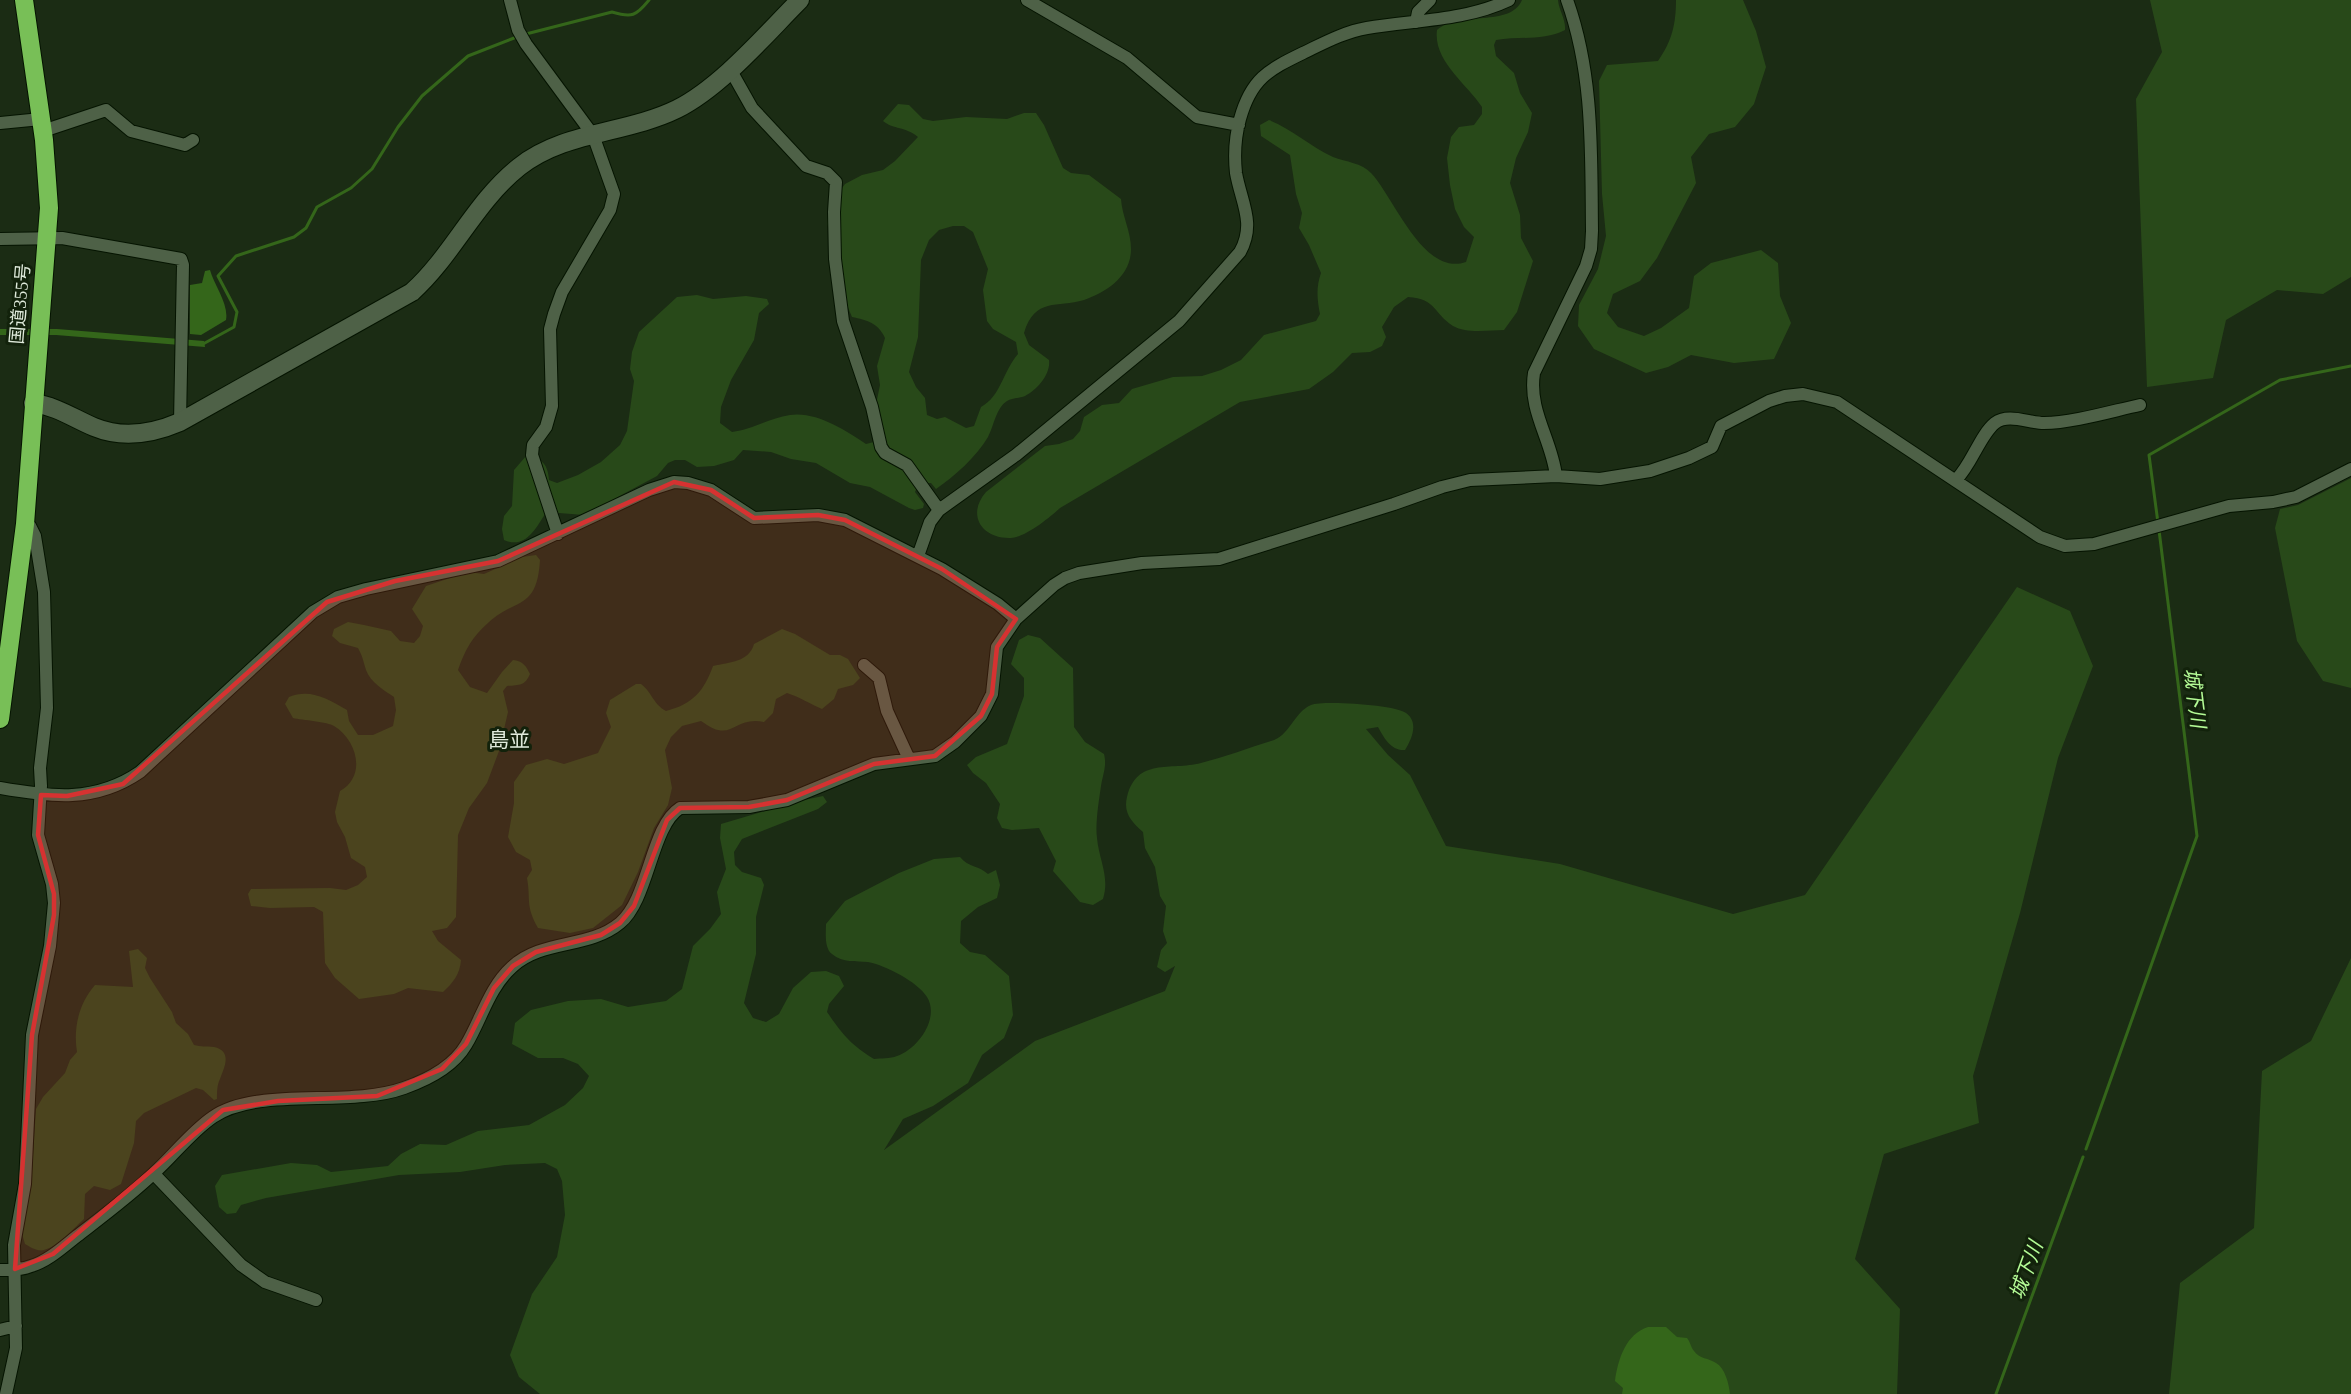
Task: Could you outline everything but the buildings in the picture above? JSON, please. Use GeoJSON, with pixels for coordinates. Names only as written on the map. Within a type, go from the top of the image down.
{"type":"FeatureCollection","features":[{"type":"Feature","properties":{"kind":"highway","name":"国道355号"},"geometry":{"type":"LineString","coordinates":[[0,719],[24,524],[49,190],[24,0]]}},
{"type":"Feature","properties":{"kind":"street"},"geometry":{"type":"LineString","coordinates":[[510,0],[518,30],[526,45],[592,135],[614,194],[610,210],[562,292],[552,321],[550,339],[552,406],[546,427],[533,445],[532,454],[558,534]]}},
{"type":"Feature","properties":{"kind":"street"},"geometry":{"type":"LineString","coordinates":[[33,403],[45,405],[101,429],[123,434],[150,432],[180,422],[412,292],[431,274],[492,191],[519,167],[539,153],[677,109],[708,88],[730,69],[800,0]]}},
{"type":"Feature","properties":{"kind":"street"},"geometry":{"type":"LineString","coordinates":[[1027,0],[1127,58],[1197,117],[1239,124]]}},
{"type":"Feature","properties":{"kind":"street"},"geometry":{"type":"LineString","coordinates":[[1416,22],[1418,12],[1430,0]]}},
{"type":"Feature","properties":{"kind":"street"},"geometry":{"type":"LineString","coordinates":[[918,556],[930,522],[939,510],[1016,455],[1179,321],[1240,252],[1247,240],[1248,228],[1234,151],[1239,124],[1250,94],[1265,73],[1347,33],[1365,28],[1472,13],[1509,0]]}},
{"type":"Feature","properties":{"kind":"street"},"geometry":{"type":"LineString","coordinates":[[1556,476],[1554,457],[1533,404],[1532,384],[1534,374],[1586,266],[1591,249],[1592,231],[1589,95],[1576,25],[1567,0]]}},
{"type":"Feature","properties":{"kind":"street"},"geometry":{"type":"LineString","coordinates":[[730,69],[752,108],[806,166],[827,173],[836,182],[835,259],[843,321],[872,407],[881,447],[885,453],[907,465],[939,510]]}},
{"type":"Feature","properties":{"kind":"street"},"geometry":{"type":"LineString","coordinates":[[0,123],[42,125],[106,110],[131,131],[185,145],[193,140]]}},
{"type":"Feature","properties":{"kind":"street"},"geometry":{"type":"LineString","coordinates":[[0,239],[62,238],[181,260],[183,265],[180,422]]}},
{"type":"Feature","properties":{"kind":"street"},"geometry":{"type":"LineString","coordinates":[[0,1270],[30,1267],[53,1254],[154,1174],[203,1124],[223,1110],[236,1106],[278,1101],[377,1096],[416,1083],[442,1069],[466,1044],[494,988],[513,966],[536,952],[601,935],[621,923],[634,906],[668,820],[680,808],[749,807],[787,800],[874,764],[935,756],[955,742],[981,716],[992,694],[997,647],[1016,619],[1054,585],[1079,573],[1142,563],[1219,559],[1470,480],[1556,476],[1600,478],[1650,471],[1689,458],[1712,447],[1721,426],[1769,401],[1803,394],[1837,402],[2040,537],[2076,547],[2159,527],[2229,506],[2273,502],[2296,497],[2351,469]]}},
{"type":"Feature","properties":{"kind":"street"},"geometry":{"type":"LineString","coordinates":[[1956,480],[1966,470],[1989,429],[1996,422],[2008,419],[2044,423],[2140,405]]}},
{"type":"Feature","properties":{"kind":"street"},"geometry":{"type":"LineString","coordinates":[[0,788],[41,795],[68,796],[103,791],[123,784],[313,612],[327,602],[395,581],[498,561],[649,490],[674,482],[688,483],[711,490],[754,518],[818,515],[855,524],[918,556],[998,604],[1016,619]]}},
{"type":"Feature","properties":{"kind":"street"},"geometry":{"type":"LineString","coordinates":[[6,1394],[16,1348],[15,1231],[25,1184],[32,1035],[42,994],[54,915],[54,894],[38,835],[41,795],[40,768],[47,708],[45,592],[35,536],[30,526],[24,524]]}},
{"type":"Feature","properties":{"kind":"street"},"geometry":{"type":"LineString","coordinates":[[864,664],[879,678],[887,711],[909,759]]}},
{"type":"Feature","properties":{"kind":"street"},"geometry":{"type":"LineString","coordinates":[[154,1174],[241,1265],[265,1282],[315,1300]]}},
{"type":"Feature","properties":{"kind":"street"},"geometry":{"type":"LineString","coordinates":[[0,1330],[16,1326]]}},
{"type":"Feature","properties":{"kind":"highlighted area"},"geometry":{"type":"Polygon","coordinates":[[[674,482],[711,490],[754,518],[818,515],[845,520],[942,569],[1016,619],[997,647],[992,694],[981,716],[935,756],[874,764],[787,800],[749,807],[680,808],[667,820],[634,906],[620,923],[601,935],[536,952],[513,966],[494,988],[466,1044],[442,1069],[377,1096],[278,1101],[223,1110],[53,1254],[15,1269],[32,1035],[54,915],[54,894],[38,835],[41,795],[67,796],[123,784],[327,602],[395,581],[498,561],[674,482]]]}},
{"type":"Feature","properties":{"kind":"shaded area"},"geometry":{"type":"Polygon","coordinates":[[[1522,0],[1558,0],[1565,30],[1549,36],[1496,40],[1494,45],[1496,56],[1514,73],[1520,93],[1532,113],[1528,132],[1516,158],[1510,183],[1520,215],[1521,238],[1533,261],[1517,312],[1504,330],[1471,331],[1453,326],[1430,304],[1408,297],[1394,307],[1382,327],[1386,337],[1382,346],[1370,352],[1352,353],[1333,372],[1309,389],[1240,402],[1060,508],[1044,522],[1017,537],[1001,537],[985,530],[977,517],[977,509],[986,492],[1045,446],[1073,439],[1080,431],[1084,417],[1102,405],[1119,403],[1132,389],[1173,377],[1202,376],[1221,370],[1241,360],[1264,335],[1316,321],[1320,314],[1318,283],[1321,273],[1299,228],[1302,213],[1296,194],[1290,155],[1261,136],[1260,125],[1269,120],[1325,153],[1367,170],[1380,184],[1423,247],[1436,258],[1451,263],[1466,262],[1474,237],[1464,227],[1455,209],[1447,158],[1451,137],[1459,127],[1474,125],[1482,114],[1482,107],[1452,72],[1440,52],[1437,30],[1458,21],[1507,14],[1516,9],[1522,0]]]}},
{"type":"Feature","properties":{"kind":"shaded area"},"geometry":{"type":"Polygon","coordinates":[[[1676,0],[1743,0],[1756,31],[1766,67],[1754,104],[1735,127],[1709,134],[1691,157],[1696,183],[1657,258],[1640,281],[1613,294],[1607,313],[1618,327],[1644,336],[1661,328],[1689,308],[1694,276],[1711,263],[1761,250],[1778,263],[1780,296],[1791,323],[1774,359],[1734,363],[1691,355],[1668,367],[1646,373],[1594,349],[1578,326],[1579,305],[1598,269],[1606,236],[1602,194],[1599,81],[1607,65],[1658,61],[1672,32],[1676,0]]]}},
{"type":"Feature","properties":{"kind":"shaded area"},"geometry":{"type":"Polygon","coordinates":[[[2150,0],[2351,0],[2351,277],[2323,294],[2277,290],[2226,320],[2213,378],[2147,387],[2136,99],[2162,52],[2150,0]]]}},
{"type":"Feature","properties":{"kind":"shaded area"},"geometry":{"type":"Polygon","coordinates":[[[898,104],[909,105],[923,119],[933,121],[966,117],[1007,119],[1024,113],[1036,113],[1044,125],[1063,168],[1071,173],[1089,175],[1121,199],[1131,249],[1130,259],[1122,275],[1109,287],[1084,300],[1041,309],[1034,314],[1024,333],[1029,345],[1049,360],[1048,371],[1038,386],[1025,396],[1003,404],[983,444],[971,459],[950,478],[936,489],[931,483],[918,487],[915,492],[924,504],[923,508],[915,510],[909,508],[870,487],[850,483],[816,463],[791,459],[771,452],[743,450],[734,460],[714,466],[697,467],[685,460],[675,460],[668,463],[657,476],[584,515],[545,514],[533,532],[524,540],[511,542],[504,540],[502,529],[504,516],[512,506],[514,470],[527,455],[543,463],[549,480],[557,483],[578,475],[601,462],[620,445],[627,431],[634,381],[630,369],[632,352],[639,332],[677,297],[697,295],[713,299],[746,296],[767,299],[769,304],[759,313],[754,340],[731,380],[721,407],[720,423],[732,432],[790,415],[800,415],[830,423],[866,444],[874,442],[872,424],[880,385],[877,366],[885,338],[872,323],[852,317],[844,298],[832,236],[827,224],[828,207],[845,184],[862,175],[883,170],[918,137],[883,121],[898,104]],[[964,226],[939,230],[929,240],[921,260],[918,337],[909,372],[916,387],[925,398],[927,415],[937,419],[945,417],[966,428],[974,426],[981,407],[993,397],[1018,354],[1016,342],[993,329],[987,321],[983,290],[988,269],[973,232],[964,226]]]}},
{"type":"Feature","properties":{"kind":"shaded area"},"geometry":{"type":"Polygon","coordinates":[[[210,270],[223,301],[226,320],[201,335],[190,334],[190,285],[202,283],[205,271],[210,270]]]}},
{"type":"Feature","properties":{"kind":"shaded area"},"geometry":{"type":"Polygon","coordinates":[[[0,329],[57,329],[204,341],[205,347],[56,335],[0,335],[0,329]]]}},
{"type":"Feature","properties":{"kind":"shaded area"},"geometry":{"type":"Polygon","coordinates":[[[2351,478],[2351,688],[2323,681],[2297,641],[2275,528],[2280,509],[2298,505],[2351,478]]]}},
{"type":"Feature","properties":{"kind":"shaded area"},"geometry":{"type":"Polygon","coordinates":[[[536,555],[540,560],[535,588],[523,601],[498,615],[482,628],[463,656],[458,670],[470,687],[487,693],[513,660],[524,664],[530,674],[524,683],[507,686],[503,691],[508,712],[499,751],[487,783],[469,808],[458,835],[456,917],[447,928],[432,931],[438,941],[461,960],[458,974],[443,992],[408,988],[394,994],[359,999],[335,978],[325,963],[323,912],[314,907],[251,906],[248,894],[251,889],[330,888],[346,890],[358,885],[367,877],[365,867],[351,858],[335,812],[340,791],[354,776],[356,758],[353,749],[342,732],[334,726],[293,718],[285,704],[289,697],[297,695],[319,696],[347,710],[349,721],[358,735],[373,735],[393,726],[396,710],[394,697],[371,678],[358,648],[340,643],[332,636],[334,629],[348,622],[391,631],[400,641],[414,643],[420,636],[423,626],[412,609],[426,586],[468,572],[484,574],[522,557],[536,555]]]}},
{"type":"Feature","properties":{"kind":"shaded area"},"geometry":{"type":"Polygon","coordinates":[[[2017,587],[2070,611],[2093,666],[2058,758],[2020,913],[1973,1076],[1979,1123],[1884,1154],[1855,1259],[1900,1309],[1897,1394],[540,1394],[519,1377],[510,1355],[532,1294],[557,1257],[565,1215],[562,1181],[557,1169],[545,1163],[505,1165],[460,1172],[399,1175],[266,1198],[241,1205],[236,1213],[227,1214],[219,1207],[215,1186],[222,1175],[291,1163],[317,1165],[331,1172],[388,1166],[401,1154],[420,1144],[446,1145],[478,1131],[529,1125],[565,1105],[583,1088],[589,1076],[578,1064],[563,1058],[538,1058],[512,1044],[515,1023],[531,1010],[568,1001],[601,999],[628,1007],[666,1001],[682,989],[693,946],[721,914],[717,892],[726,869],[720,838],[721,824],[823,796],[827,802],[818,809],[742,839],[734,852],[735,865],[742,872],[761,878],[764,885],[756,917],[756,954],[744,1003],[753,1018],[766,1022],[779,1014],[793,988],[811,972],[826,971],[839,976],[844,986],[829,1004],[827,1012],[848,1038],[874,1059],[891,1058],[905,1052],[919,1040],[929,1023],[931,1014],[927,997],[909,980],[892,970],[868,962],[836,957],[829,951],[826,924],[845,901],[899,873],[934,859],[960,857],[988,874],[996,870],[1000,885],[997,898],[978,907],[961,921],[960,943],[970,952],[985,955],[1009,976],[1013,1015],[1004,1038],[982,1055],[968,1083],[933,1106],[903,1119],[884,1150],[1035,1041],[1165,991],[1175,966],[1165,972],[1157,967],[1161,950],[1167,943],[1163,931],[1166,906],[1160,896],[1155,867],[1145,848],[1143,832],[1127,812],[1127,797],[1132,784],[1138,776],[1156,768],[1201,763],[1277,739],[1305,708],[1311,705],[1360,704],[1400,710],[1410,717],[1413,731],[1405,750],[1392,746],[1378,727],[1366,729],[1388,755],[1410,775],[1446,846],[1560,864],[1733,914],[1805,895],[2017,587]]]}},
{"type":"Feature","properties":{"kind":"shaded area"},"geometry":{"type":"Polygon","coordinates":[[[782,629],[830,655],[840,655],[848,659],[860,678],[853,685],[838,689],[834,699],[822,709],[787,693],[776,699],[773,713],[764,722],[743,723],[724,731],[714,729],[701,721],[682,726],[671,737],[665,750],[672,788],[668,805],[654,828],[638,872],[622,905],[593,928],[570,933],[538,928],[531,914],[529,903],[527,878],[532,870],[530,860],[516,852],[508,837],[514,803],[514,782],[526,765],[547,759],[564,764],[598,753],[611,727],[606,713],[610,700],[636,684],[641,684],[666,711],[683,705],[706,683],[713,666],[743,658],[752,650],[754,644],[782,629]]]}},
{"type":"Feature","properties":{"kind":"shaded area"},"geometry":{"type":"Polygon","coordinates":[[[1028,635],[1040,638],[1073,668],[1074,727],[1085,742],[1104,754],[1105,758],[1098,805],[1097,832],[1105,876],[1105,891],[1103,899],[1093,905],[1080,902],[1053,871],[1056,861],[1039,828],[1012,830],[1002,828],[997,818],[1000,804],[986,783],[967,765],[976,757],[1007,744],[1024,696],[1024,678],[1011,664],[1019,640],[1028,635]]]}},
{"type":"Feature","properties":{"kind":"shaded area"},"geometry":{"type":"Polygon","coordinates":[[[138,949],[147,958],[145,968],[172,1012],[176,1023],[188,1034],[194,1045],[214,1047],[224,1052],[226,1060],[218,1084],[217,1099],[214,1100],[203,1090],[196,1088],[144,1113],[136,1121],[134,1143],[121,1184],[110,1190],[94,1186],[85,1194],[84,1219],[55,1245],[44,1250],[37,1250],[25,1244],[22,1234],[32,1169],[36,1109],[43,1097],[65,1073],[70,1060],[77,1052],[78,1016],[89,992],[95,985],[133,987],[129,951],[138,949]]]}},
{"type":"Feature","properties":{"kind":"shaded area"},"geometry":{"type":"Polygon","coordinates":[[[2351,958],[2351,1394],[2169,1394],[2180,1283],[2254,1228],[2262,1071],[2311,1041],[2351,958]]]}},
{"type":"Feature","properties":{"kind":"shaded area"},"geometry":{"type":"Polygon","coordinates":[[[1648,1327],[1666,1327],[1677,1337],[1687,1338],[1696,1354],[1719,1365],[1728,1381],[1730,1394],[1622,1394],[1623,1388],[1615,1381],[1624,1348],[1634,1335],[1648,1327]]]}},
{"type":"Feature","properties":{"kind":"waterway"},"geometry":{"type":"LineString","coordinates":[[526,34],[612,12],[624,15],[633,14],[649,0]]}},
{"type":"Feature","properties":{"kind":"waterway"},"geometry":{"type":"LineString","coordinates":[[203,344],[234,327],[237,312],[218,276],[236,256],[294,237],[306,228],[317,207],[351,188],[372,169],[398,127],[422,96],[468,56],[514,38]]}},
{"type":"Feature","properties":{"kind":"waterway","name":"城下川"},"geometry":{"type":"LineString","coordinates":[[2158,523],[2149,455],[2280,380],[2351,366]]}},
{"type":"Feature","properties":{"kind":"waterway","name":"城下川"},"geometry":{"type":"LineString","coordinates":[[2086,1149],[2197,836],[2159,530]]}},
{"type":"Feature","properties":{"kind":"waterway","name":"城下川"},"geometry":{"type":"LineString","coordinates":[[1996,1394],[2083,1157]]}},
{"type":"Feature","properties":{"kind":"district","name":"島並"},"geometry":{"type":"Point","coordinates":[509,740]}}]}
